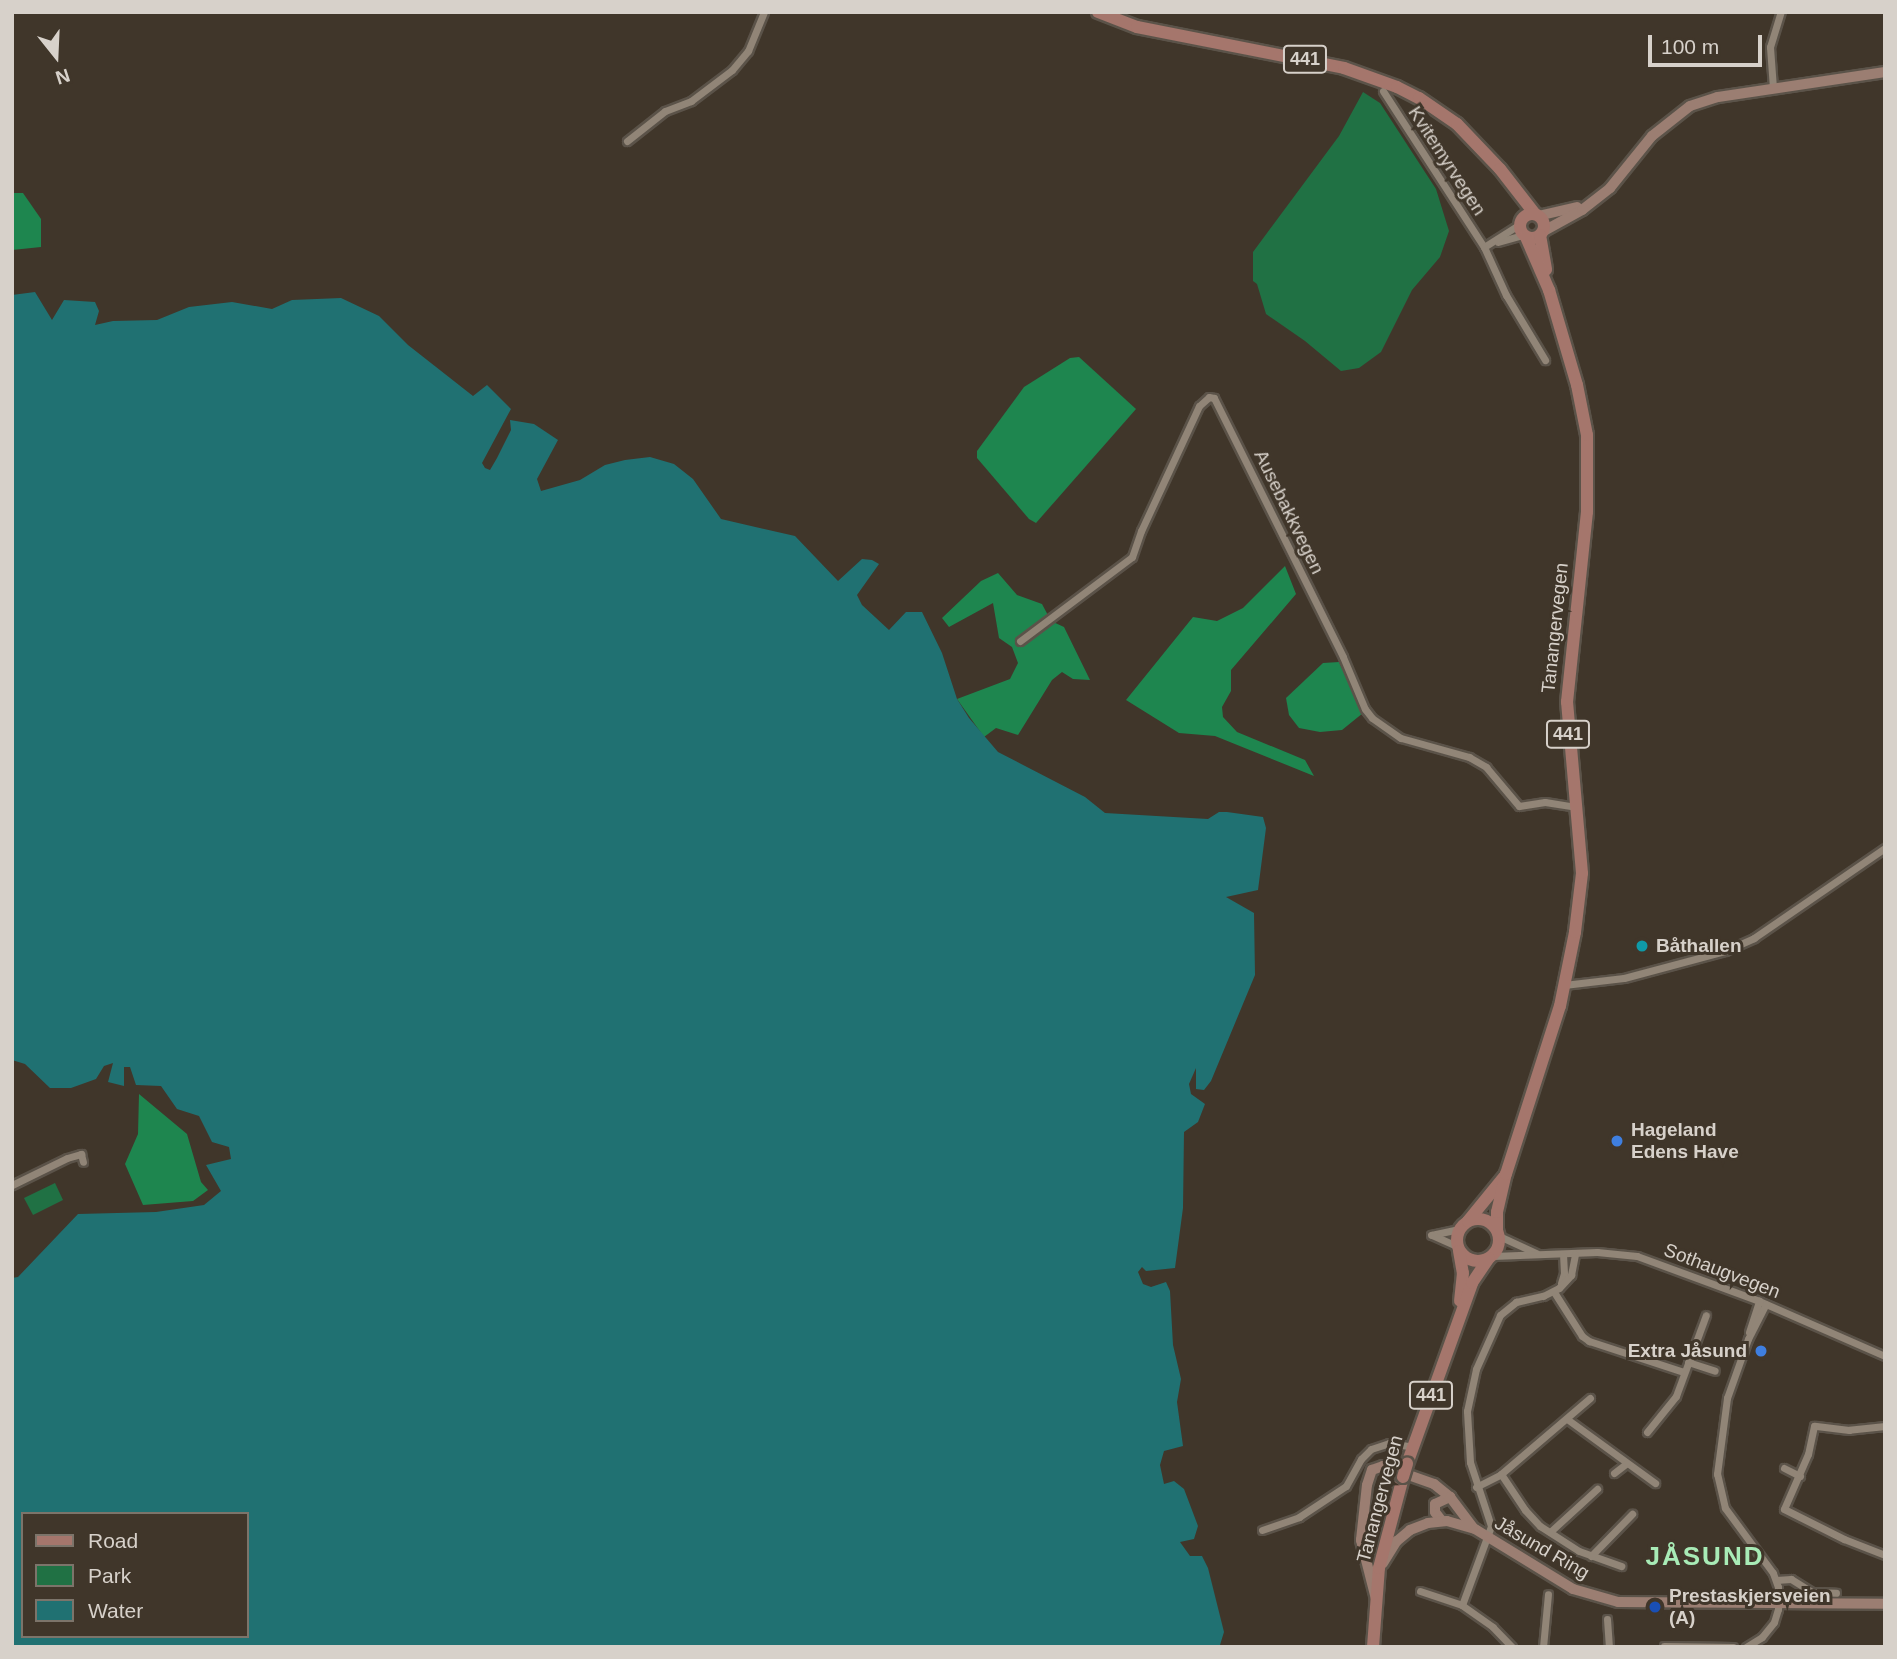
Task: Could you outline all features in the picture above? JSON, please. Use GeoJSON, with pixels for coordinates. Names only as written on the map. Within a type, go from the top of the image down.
{"type":"FeatureCollection","features":[{"type":"Feature","properties":{"kind":"main road","name":"Tanangervegen"},"geometry":{"type":"LineString","coordinates":[[1098,12],[1138,27],[1316,61],[1373,78],[1419,98],[1457,124],[1536,215]]}},
{"type":"Feature","properties":{"kind":"main road"},"geometry":{"type":"LineString","coordinates":[[1592,201],[1569,211],[1527,215],[1529,230],[1571,217],[1592,201],[1622,176],[1652,136],[1690,106],[1718,97],[1885,72]]}},
{"type":"Feature","properties":{"kind":"main road","name":"Tanangervegen"},"geometry":{"type":"LineString","coordinates":[[1488,158],[1511,193],[1529,230],[1549,290],[1577,385],[1589,466],[1587,512],[1567,702],[1581,850],[1580,897],[1564,985],[1541,1073],[1506,1174],[1497,1212],[1498,1233]]}},
{"type":"Feature","properties":{"kind":"main road","name":"441"},"geometry":{"type":"LineString","coordinates":[[1529,230],[1543,221],[1536,215]]}},
{"type":"Feature","properties":{"kind":"main road","name":"Tanangervegen"},"geometry":{"type":"LineString","coordinates":[[1464,1225],[1506,1174]]}},
{"type":"Feature","properties":{"kind":"main road"},"geometry":{"type":"LineString","coordinates":[[1464,1225],[1481,1219],[1498,1233]]}},
{"type":"Feature","properties":{"kind":"main road","name":"441"},"geometry":{"type":"LineString","coordinates":[[1458,1248],[1464,1225]]}},
{"type":"Feature","properties":{"kind":"main road","name":"441"},"geometry":{"type":"LineString","coordinates":[[1491,1257],[1498,1233]]}},
{"type":"Feature","properties":{"kind":"main road","name":"Tanangervegen"},"geometry":{"type":"LineString","coordinates":[[1456,1325],[1462,1287],[1458,1248]]}},
{"type":"Feature","properties":{"kind":"main road"},"geometry":{"type":"LineString","coordinates":[[1458,1248],[1476,1261],[1491,1257]]}},
{"type":"Feature","properties":{"kind":"main road","name":"Tanangervegen"},"geometry":{"type":"LineString","coordinates":[[1373,1647],[1380,1568],[1405,1471],[1456,1325],[1478,1272],[1491,1257]]}},
{"type":"Feature","properties":{"kind":"main road","name":"Jåsund Ring"},"geometry":{"type":"LineString","coordinates":[[1376,1599],[1361,1540],[1370,1473],[1378,1467],[1423,1479],[1450,1497],[1475,1529]]}},
{"type":"Feature","properties":{"kind":"main road"},"geometry":{"type":"LineString","coordinates":[[1442,1521],[1435,1513],[1434,1504],[1450,1497]]}},
{"type":"Feature","properties":{"kind":"main road"},"geometry":{"type":"LineString","coordinates":[[1380,1568],[1404,1534],[1421,1525],[1442,1521]]}},
{"type":"Feature","properties":{"kind":"main road","name":"Jåsund Ring"},"geometry":{"type":"LineString","coordinates":[[1442,1521],[1475,1529],[1557,1581],[1603,1599],[1642,1604],[1885,1604]]}},
{"type":"Feature","properties":{"kind":"street"},"geometry":{"type":"LineString","coordinates":[[627,141],[665,111],[691,102],[732,70],[748,51],[764,12]]}},
{"type":"Feature","properties":{"kind":"street"},"geometry":{"type":"LineString","coordinates":[[1773,88],[1770,47],[1781,12]]}},
{"type":"Feature","properties":{"kind":"street","name":"Kvitemyrvegen"},"geometry":{"type":"LineString","coordinates":[[1383,91],[1484,247],[1506,295],[1545,360]]}},
{"type":"Feature","properties":{"kind":"street"},"geometry":{"type":"LineString","coordinates":[[1484,247],[1529,230]]}},
{"type":"Feature","properties":{"kind":"street","name":"Ausebakkvegen"},"geometry":{"type":"LineString","coordinates":[[1020,641],[1116,572],[1132,557],[1141,531],[1199,406],[1209,397],[1214,398],[1372,718],[1401,738],[1469,757],[1486,767],[1519,806],[1545,803],[1577,807]]}},
{"type":"Feature","properties":{"kind":"street"},"geometry":{"type":"LineString","coordinates":[[1564,985],[1624,978],[1725,951],[1754,938],[1885,848]]}},
{"type":"Feature","properties":{"kind":"street"},"geometry":{"type":"LineString","coordinates":[[12,1185],[67,1158],[81,1154],[83,1162]]}},
{"type":"Feature","properties":{"kind":"street"},"geometry":{"type":"LineString","coordinates":[[1458,1248],[1431,1235],[1464,1225]]}},
{"type":"Feature","properties":{"kind":"street","name":"Sothaugvegen"},"geometry":{"type":"LineString","coordinates":[[1498,1233],[1540,1254]]}},
{"type":"Feature","properties":{"kind":"street","name":"Sothaugvegen"},"geometry":{"type":"LineString","coordinates":[[1491,1257],[1597,1252],[1637,1256],[1762,1302],[1885,1356]]}},
{"type":"Feature","properties":{"kind":"street"},"geometry":{"type":"LineString","coordinates":[[1462,1605],[1491,1521],[1476,1487],[1467,1445],[1467,1411],[1483,1352],[1495,1323],[1507,1307],[1557,1289],[1571,1275],[1575,1254]]}},
{"type":"Feature","properties":{"kind":"street"},"geometry":{"type":"LineString","coordinates":[[1557,1289],[1564,1273],[1563,1255]]}},
{"type":"Feature","properties":{"kind":"street"},"geometry":{"type":"LineString","coordinates":[[1557,1289],[1582,1336],[1588,1341],[1684,1372]]}},
{"type":"Feature","properties":{"kind":"street"},"geometry":{"type":"LineString","coordinates":[[1746,1647],[1767,1632],[1776,1616],[1776,1580],[1731,1518],[1717,1482],[1727,1398],[1762,1302]]}},
{"type":"Feature","properties":{"kind":"street"},"geometry":{"type":"LineString","coordinates":[[1647,1432],[1676,1396],[1706,1315]]}},
{"type":"Feature","properties":{"kind":"street"},"geometry":{"type":"LineString","coordinates":[[1688,1362],[1715,1371]]}},
{"type":"Feature","properties":{"kind":"street"},"geometry":{"type":"LineString","coordinates":[[1476,1487],[1502,1474],[1590,1398]]}},
{"type":"Feature","properties":{"kind":"street"},"geometry":{"type":"LineString","coordinates":[[1567,1419],[1655,1483]]}},
{"type":"Feature","properties":{"kind":"street"},"geometry":{"type":"LineString","coordinates":[[1885,1426],[1849,1430],[1814,1426],[1800,1476],[1784,1509],[1844,1539],[1885,1555]]}},
{"type":"Feature","properties":{"kind":"street"},"geometry":{"type":"LineString","coordinates":[[1262,1530],[1298,1517],[1346,1486],[1361,1459],[1371,1449],[1389,1443],[1413,1447]]}},
{"type":"Feature","properties":{"kind":"street"},"geometry":{"type":"LineString","coordinates":[[1614,1473],[1627,1463]]}},
{"type":"Feature","properties":{"kind":"street"},"geometry":{"type":"LineString","coordinates":[[1784,1468],[1800,1476]]}},
{"type":"Feature","properties":{"kind":"street"},"geometry":{"type":"LineString","coordinates":[[1502,1474],[1525,1510],[1550,1532],[1591,1556],[1621,1566]]}},
{"type":"Feature","properties":{"kind":"street"},"geometry":{"type":"LineString","coordinates":[[1550,1532],[1597,1489]]}},
{"type":"Feature","properties":{"kind":"street"},"geometry":{"type":"LineString","coordinates":[[1591,1556],[1632,1514]]}},
{"type":"Feature","properties":{"kind":"street"},"geometry":{"type":"LineString","coordinates":[[1776,1580],[1791,1579],[1812,1592],[1836,1593]]}},
{"type":"Feature","properties":{"kind":"street"},"geometry":{"type":"LineString","coordinates":[[1420,1591],[1462,1605],[1493,1627],[1508,1646]]}},
{"type":"Feature","properties":{"kind":"street"},"geometry":{"type":"LineString","coordinates":[[1543,1647],[1548,1594]]}},
{"type":"Feature","properties":{"kind":"street"},"geometry":{"type":"LineString","coordinates":[[1535,1612],[1545,1614]]}},
{"type":"Feature","properties":{"kind":"street"},"geometry":{"type":"LineString","coordinates":[[1607,1619],[1609,1647]]}},
{"type":"Feature","properties":{"kind":"street"},"geometry":{"type":"LineString","coordinates":[[1664,1646],[1733,1647]]}},
{"type":"Feature","properties":{"kind":"green space"},"geometry":{"type":"Polygon","coordinates":[[[1363,92],[1380,103],[1436,189],[1449,231],[1440,257],[1412,290],[1381,352],[1359,368],[1341,371],[1305,341],[1266,314],[1257,284],[1253,281],[1253,252],[1339,136],[1363,92]]]}},
{"type":"Feature","properties":{"kind":"green space"},"geometry":{"type":"Polygon","coordinates":[[[12,193],[23,193],[41,219],[41,247],[12,250],[12,193]]]}},
{"type":"Feature","properties":{"kind":"green space"},"geometry":{"type":"Polygon","coordinates":[[[1079,357],[1136,409],[1036,523],[1029,519],[977,458],[977,451],[1024,387],[1070,358],[1079,357]]]}},
{"type":"Feature","properties":{"kind":"green space"},"geometry":{"type":"Polygon","coordinates":[[[1285,566],[1296,594],[1231,670],[1231,691],[1222,707],[1223,717],[1237,732],[1305,760],[1314,776],[1215,736],[1179,733],[1126,700],[1193,617],[1217,621],[1243,608],[1285,566]]]}},
{"type":"Feature","properties":{"kind":"green space"},"geometry":{"type":"Polygon","coordinates":[[[998,573],[1017,595],[1042,604],[1051,621],[1064,627],[1090,680],[1073,679],[1062,672],[1052,680],[1018,735],[996,728],[984,737],[957,699],[1010,679],[1018,663],[1012,647],[999,638],[993,603],[949,627],[942,618],[981,581],[998,573]]]}},
{"type":"Feature","properties":{"kind":"green space"},"geometry":{"type":"Polygon","coordinates":[[[1339,662],[1363,713],[1342,730],[1320,732],[1299,728],[1289,715],[1286,698],[1323,663],[1339,662]]]}},
{"type":"Feature","properties":{"kind":"green space"},"geometry":{"type":"Polygon","coordinates":[[[139,1094],[187,1134],[201,1182],[208,1190],[193,1201],[143,1205],[125,1164],[138,1134],[139,1094]]]}},
{"type":"Feature","properties":{"kind":"green space"},"geometry":{"type":"Polygon","coordinates":[[[55,1183],[63,1200],[33,1215],[24,1198],[55,1183]]]}},
{"type":"Feature","properties":{"kind":"water"},"geometry":{"type":"Polygon","coordinates":[[[35,292],[52,320],[64,300],[95,302],[99,311],[95,325],[113,321],[157,320],[189,307],[232,302],[272,309],[292,300],[341,298],[379,316],[408,345],[473,396],[487,385],[511,409],[482,463],[485,468],[490,470],[497,458],[511,430],[510,420],[534,424],[558,440],[537,479],[541,491],[580,480],[605,465],[625,460],[650,457],[674,464],[693,479],[721,519],[795,536],[838,581],[862,559],[879,564],[857,595],[862,605],[889,630],[906,612],[922,612],[942,653],[957,699],[969,718],[998,752],[1085,797],[1105,813],[1208,819],[1219,812],[1227,812],[1263,817],[1266,828],[1258,890],[1226,897],[1254,913],[1255,975],[1211,1081],[1204,1090],[1196,1089],[1196,1068],[1189,1084],[1191,1094],[1205,1104],[1198,1122],[1184,1132],[1183,1208],[1175,1268],[1146,1271],[1142,1267],[1138,1272],[1143,1284],[1151,1287],[1166,1282],[1170,1291],[1173,1345],[1181,1379],[1177,1402],[1183,1446],[1164,1451],[1160,1465],[1164,1484],[1174,1481],[1184,1489],[1198,1526],[1194,1539],[1180,1542],[1190,1556],[1202,1556],[1208,1568],[1224,1632],[1220,1645],[12,1647],[12,1278],[18,1277],[78,1214],[156,1212],[204,1205],[221,1191],[206,1165],[231,1159],[229,1147],[212,1142],[199,1116],[177,1109],[161,1086],[136,1085],[130,1067],[124,1067],[124,1086],[108,1082],[113,1063],[104,1066],[96,1079],[71,1088],[50,1088],[25,1064],[12,1060],[12,295],[35,292]]]}},
{"type":"Feature","properties":{"kind":"place","name":"Båthallen"},"geometry":{"type":"Point","coordinates":[1642,946]}},
{"type":"Feature","properties":{"kind":"place","name":"Hageland Edens Have"},"geometry":{"type":"Point","coordinates":[1617,1141]}},
{"type":"Feature","properties":{"kind":"place","name":"Extra Jåsund"},"geometry":{"type":"Point","coordinates":[1761,1351]}},
{"type":"Feature","properties":{"kind":"place","name":"Prestaskjersveien (A)"},"geometry":{"type":"Point","coordinates":[1655,1607]}},
{"type":"Feature","properties":{"kind":"district","name":"JÅSUND"},"geometry":{"type":"Point","coordinates":[1705,1557]}}]}
